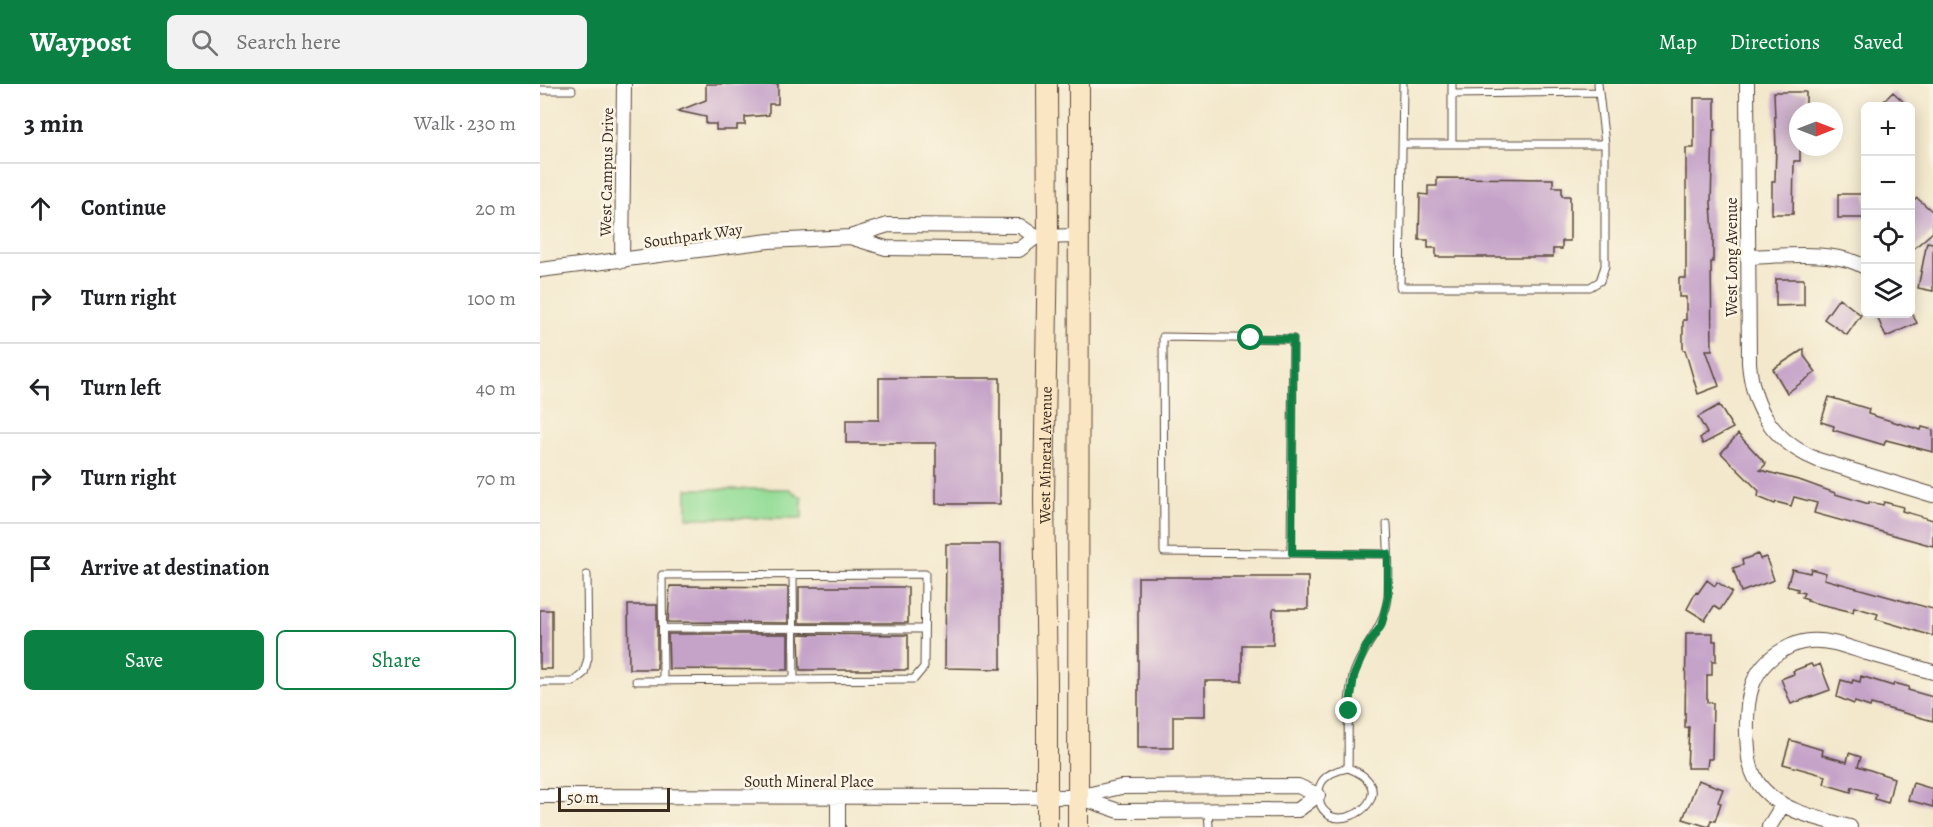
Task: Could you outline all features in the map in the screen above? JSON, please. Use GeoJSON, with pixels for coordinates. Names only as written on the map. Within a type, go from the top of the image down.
{"type":"FeatureCollection","features":[{"type":"Feature","properties":{"kind":"main road","name":"West Mineral Avenue"},"geometry":{"type":"LineString","coordinates":[[1047,84],[1042,237],[1047,827]]}},
{"type":"Feature","properties":{"kind":"main road","name":"West Mineral Avenue"},"geometry":{"type":"LineString","coordinates":[[1078,827],[1079,84]]}},
{"type":"Feature","properties":{"kind":"street","name":"West Campus Drive"},"geometry":{"type":"LineString","coordinates":[[622,261],[624,84]]}},
{"type":"Feature","properties":{"kind":"street","name":"West Long Avenue"},"geometry":{"type":"LineString","coordinates":[[1747,84],[1750,378],[1755,399],[1769,424],[1788,444],[1810,457],[1933,495]]}},
{"type":"Feature","properties":{"kind":"street","name":"Southpark Way"},"geometry":{"type":"LineString","coordinates":[[540,270],[769,242],[850,237],[888,225],[1020,226],[1042,237]]}},
{"type":"Feature","properties":{"kind":"street","name":"Southpark Way"},"geometry":{"type":"LineString","coordinates":[[850,237],[886,248],[1019,250],[1042,237],[1079,236]]}},
{"type":"Feature","properties":{"kind":"street"},"geometry":{"type":"LineString","coordinates":[[1747,256],[1833,256],[1848,258],[1861,265]]}},
{"type":"Feature","properties":{"kind":"street"},"geometry":{"type":"LineString","coordinates":[[1850,827],[1782,806],[1761,787],[1749,763],[1747,704],[1752,683],[1764,664],[1775,654],[1802,642],[1831,642],[1933,672]]}},
{"type":"Feature","properties":{"kind":"street","name":"South Mineral Place"},"geometry":{"type":"LineString","coordinates":[[540,796],[1047,798],[1078,797],[1121,786],[1298,786],[1318,795],[1299,810],[1119,811],[1078,797]]}},
{"type":"Feature","properties":{"kind":"street"},"geometry":{"type":"LineString","coordinates":[[838,798],[838,827]]}},
{"type":"Feature","properties":{"kind":"street"},"geometry":{"type":"LineString","coordinates":[[1769,827],[1782,806]]}},
{"type":"Feature","properties":{"kind":"lane"},"geometry":{"type":"LineString","coordinates":[[1403,84],[1400,287],[1590,287],[1600,281],[1605,266],[1605,144],[1598,88],[1452,94]]}},
{"type":"Feature","properties":{"kind":"lane"},"geometry":{"type":"LineString","coordinates":[[1452,84],[1452,144]]}},
{"type":"Feature","properties":{"kind":"lane"},"geometry":{"type":"LineString","coordinates":[[540,90],[572,90]]}},
{"type":"Feature","properties":{"kind":"lane"},"geometry":{"type":"LineString","coordinates":[[1402,144],[1605,144]]}},
{"type":"Feature","properties":{"kind":"lane"},"geometry":{"type":"LineString","coordinates":[[1292,553],[1293,339],[1163,337],[1164,552],[1388,554]]}},
{"type":"Feature","properties":{"kind":"lane"},"geometry":{"type":"LineString","coordinates":[[1348,768],[1349,711],[1354,675],[1366,647],[1381,626],[1388,598],[1387,524]]}},
{"type":"Feature","properties":{"kind":"lane"},"geometry":{"type":"LineString","coordinates":[[793,574],[794,680]]}},
{"type":"Feature","properties":{"kind":"lane"},"geometry":{"type":"LineString","coordinates":[[636,681],[663,681],[914,679],[924,667],[925,574],[662,575],[663,681]]}},
{"type":"Feature","properties":{"kind":"lane"},"geometry":{"type":"LineString","coordinates":[[540,682],[573,682],[584,673],[588,658],[587,575]]}},
{"type":"Feature","properties":{"kind":"lane"},"geometry":{"type":"LineString","coordinates":[[663,628],[924,629]]}},
{"type":"Feature","properties":{"kind":"lane"},"geometry":{"type":"LineString","coordinates":[[1348,768],[1361,773],[1370,782],[1372,797],[1368,809],[1348,824],[1333,819],[1322,809],[1318,795],[1321,782],[1328,775],[1335,770],[1348,768]]}},
{"type":"Feature","properties":{"kind":"lane"},"geometry":{"type":"LineString","coordinates":[[1208,810],[1209,827]]}},
{"type":"Feature","properties":{"kind":"green space"},"geometry":{"type":"Polygon","coordinates":[[[687,489],[789,489],[802,498],[802,518],[687,518],[687,489]]]}},
{"type":"Feature","properties":{"kind":"building"},"geometry":{"type":"Polygon","coordinates":[[[706,84],[778,84],[778,104],[769,104],[769,115],[745,117],[745,125],[737,125],[737,130],[716,130],[716,124],[706,124],[706,117],[678,111],[706,100],[706,84]]]}},
{"type":"Feature","properties":{"kind":"building"},"geometry":{"type":"Polygon","coordinates":[[[1774,92],[1806,92],[1806,102],[1789,102],[1789,156],[1800,156],[1800,161],[1794,161],[1793,214],[1772,214],[1772,181],[1775,181],[1774,92]]]}},
{"type":"Feature","properties":{"kind":"building"},"geometry":{"type":"Polygon","coordinates":[[[1893,92],[1904,102],[1883,102],[1893,92]]]}},
{"type":"Feature","properties":{"kind":"building"},"geometry":{"type":"Polygon","coordinates":[[[1694,98],[1715,98],[1711,203],[1712,350],[1706,350],[1719,386],[1698,394],[1685,350],[1683,350],[1686,297],[1679,297],[1679,278],[1686,278],[1686,148],[1694,148],[1694,98]]]}},
{"type":"Feature","properties":{"kind":"building"},"geometry":{"type":"Polygon","coordinates":[[[1437,178],[1553,179],[1553,187],[1562,187],[1562,196],[1570,196],[1570,241],[1562,241],[1562,249],[1553,249],[1553,257],[1436,257],[1436,248],[1428,248],[1428,240],[1419,240],[1420,194],[1428,195],[1428,186],[1437,186],[1437,178]]]}},
{"type":"Feature","properties":{"kind":"building"},"geometry":{"type":"Polygon","coordinates":[[[1838,194],[1861,194],[1861,218],[1838,218],[1838,194]]]}},
{"type":"Feature","properties":{"kind":"building"},"geometry":{"type":"Polygon","coordinates":[[[1917,198],[1933,212],[1933,232],[1915,248],[1915,210],[1917,198]]]}},
{"type":"Feature","properties":{"kind":"building"},"geometry":{"type":"Polygon","coordinates":[[[1927,242],[1933,243],[1933,291],[1918,288],[1927,242]]]}},
{"type":"Feature","properties":{"kind":"building"},"geometry":{"type":"Polygon","coordinates":[[[1776,279],[1804,279],[1804,305],[1776,306],[1776,279]]]}},
{"type":"Feature","properties":{"kind":"building"},"geometry":{"type":"Polygon","coordinates":[[[1839,298],[1861,315],[1847,335],[1824,319],[1839,298]]]}},
{"type":"Feature","properties":{"kind":"building"},"geometry":{"type":"Polygon","coordinates":[[[1878,318],[1914,318],[1917,323],[1886,337],[1878,318]]]}},
{"type":"Feature","properties":{"kind":"building"},"geometry":{"type":"Polygon","coordinates":[[[1804,349],[1804,356],[1816,372],[1787,393],[1773,369],[1804,349]]]}},
{"type":"Feature","properties":{"kind":"building"},"geometry":{"type":"Polygon","coordinates":[[[879,378],[1000,378],[1000,504],[936,504],[936,443],[846,443],[846,420],[879,420],[879,378]]]}},
{"type":"Feature","properties":{"kind":"building"},"geometry":{"type":"Polygon","coordinates":[[[1829,397],[1869,409],[1868,414],[1921,430],[1922,427],[1933,430],[1933,452],[1886,440],[1884,445],[1833,430],[1834,426],[1821,422],[1829,397]]]}},
{"type":"Feature","properties":{"kind":"building"},"geometry":{"type":"Polygon","coordinates":[[[1719,405],[1733,428],[1703,444],[1700,438],[1707,433],[1698,417],[1719,405]]]}},
{"type":"Feature","properties":{"kind":"building"},"geometry":{"type":"Polygon","coordinates":[[[1738,434],[1766,464],[1760,470],[1802,481],[1869,504],[1869,502],[1883,505],[1884,502],[1903,507],[1902,511],[1933,520],[1933,546],[1814,513],[1817,503],[1794,497],[1791,506],[1776,502],[1775,504],[1758,497],[1759,491],[1721,453],[1738,434]]]}},
{"type":"Feature","properties":{"kind":"building"},"geometry":{"type":"Polygon","coordinates":[[[946,544],[1001,544],[1001,669],[945,668],[946,544]]]}},
{"type":"Feature","properties":{"kind":"building"},"geometry":{"type":"Polygon","coordinates":[[[1758,554],[1760,559],[1766,557],[1774,580],[1741,592],[1733,568],[1743,565],[1742,560],[1758,554]]]}},
{"type":"Feature","properties":{"kind":"building"},"geometry":{"type":"Polygon","coordinates":[[[1792,569],[1810,573],[1811,569],[1826,573],[1824,579],[1933,609],[1933,636],[1876,619],[1878,614],[1854,607],[1853,612],[1807,601],[1808,599],[1802,597],[1804,593],[1787,586],[1792,569]]]}},
{"type":"Feature","properties":{"kind":"building"},"geometry":{"type":"Polygon","coordinates":[[[1138,577],[1308,577],[1308,609],[1273,609],[1273,645],[1242,645],[1242,681],[1205,681],[1205,716],[1173,716],[1173,748],[1138,748],[1138,577]]]}},
{"type":"Feature","properties":{"kind":"building"},"geometry":{"type":"Polygon","coordinates":[[[1707,580],[1715,586],[1717,582],[1732,592],[1720,610],[1714,606],[1705,620],[1687,609],[1696,592],[1698,593],[1707,580]]]}},
{"type":"Feature","properties":{"kind":"building"},"geometry":{"type":"Polygon","coordinates":[[[670,586],[788,587],[788,623],[668,622],[670,586]]]}},
{"type":"Feature","properties":{"kind":"building"},"geometry":{"type":"Polygon","coordinates":[[[799,587],[908,587],[908,623],[799,623],[799,587]]]}},
{"type":"Feature","properties":{"kind":"building"},"geometry":{"type":"Polygon","coordinates":[[[628,605],[657,605],[657,669],[629,669],[628,605]]]}},
{"type":"Feature","properties":{"kind":"building"},"geometry":{"type":"Polygon","coordinates":[[[540,610],[552,610],[552,669],[540,669],[540,610]]]}},
{"type":"Feature","properties":{"kind":"building"},"geometry":{"type":"Polygon","coordinates":[[[1686,633],[1713,633],[1713,641],[1716,641],[1716,661],[1712,661],[1712,675],[1707,675],[1707,702],[1713,703],[1712,759],[1708,759],[1707,768],[1687,768],[1689,727],[1685,728],[1686,633]]]}},
{"type":"Feature","properties":{"kind":"building"},"geometry":{"type":"Polygon","coordinates":[[[668,634],[788,634],[788,670],[669,669],[668,634]]]}},
{"type":"Feature","properties":{"kind":"building"},"geometry":{"type":"Polygon","coordinates":[[[799,634],[908,635],[908,670],[800,670],[799,634]]]}},
{"type":"Feature","properties":{"kind":"building"},"geometry":{"type":"Polygon","coordinates":[[[1811,664],[1813,667],[1820,664],[1830,690],[1791,704],[1781,679],[1811,664]]]}},
{"type":"Feature","properties":{"kind":"building"},"geometry":{"type":"Polygon","coordinates":[[[1861,676],[1893,686],[1894,683],[1909,687],[1908,690],[1933,697],[1933,721],[1871,704],[1870,707],[1855,702],[1854,704],[1837,697],[1841,680],[1852,683],[1853,680],[1860,682],[1861,676]]]}},
{"type":"Feature","properties":{"kind":"building"},"geometry":{"type":"Polygon","coordinates":[[[1790,740],[1823,750],[1822,755],[1847,762],[1849,753],[1861,757],[1858,766],[1894,778],[1888,803],[1875,799],[1876,794],[1852,787],[1851,792],[1824,784],[1826,776],[1783,764],[1790,740]]]}},
{"type":"Feature","properties":{"kind":"building"},"geometry":{"type":"Polygon","coordinates":[[[1698,780],[1723,789],[1715,821],[1711,820],[1709,827],[1683,819],[1698,780]]]}},
{"type":"Feature","properties":{"kind":"building"},"geometry":{"type":"Polygon","coordinates":[[[1913,783],[1933,789],[1933,807],[1908,800],[1913,783]]]}},
{"type":"Feature","properties":{"kind":"route"},"geometry":{"type":"LineString","coordinates":[[1251,338],[1293,339],[1292,553],[1388,554],[1388,598],[1381,626],[1366,647],[1354,675],[1349,711]]}}]}
